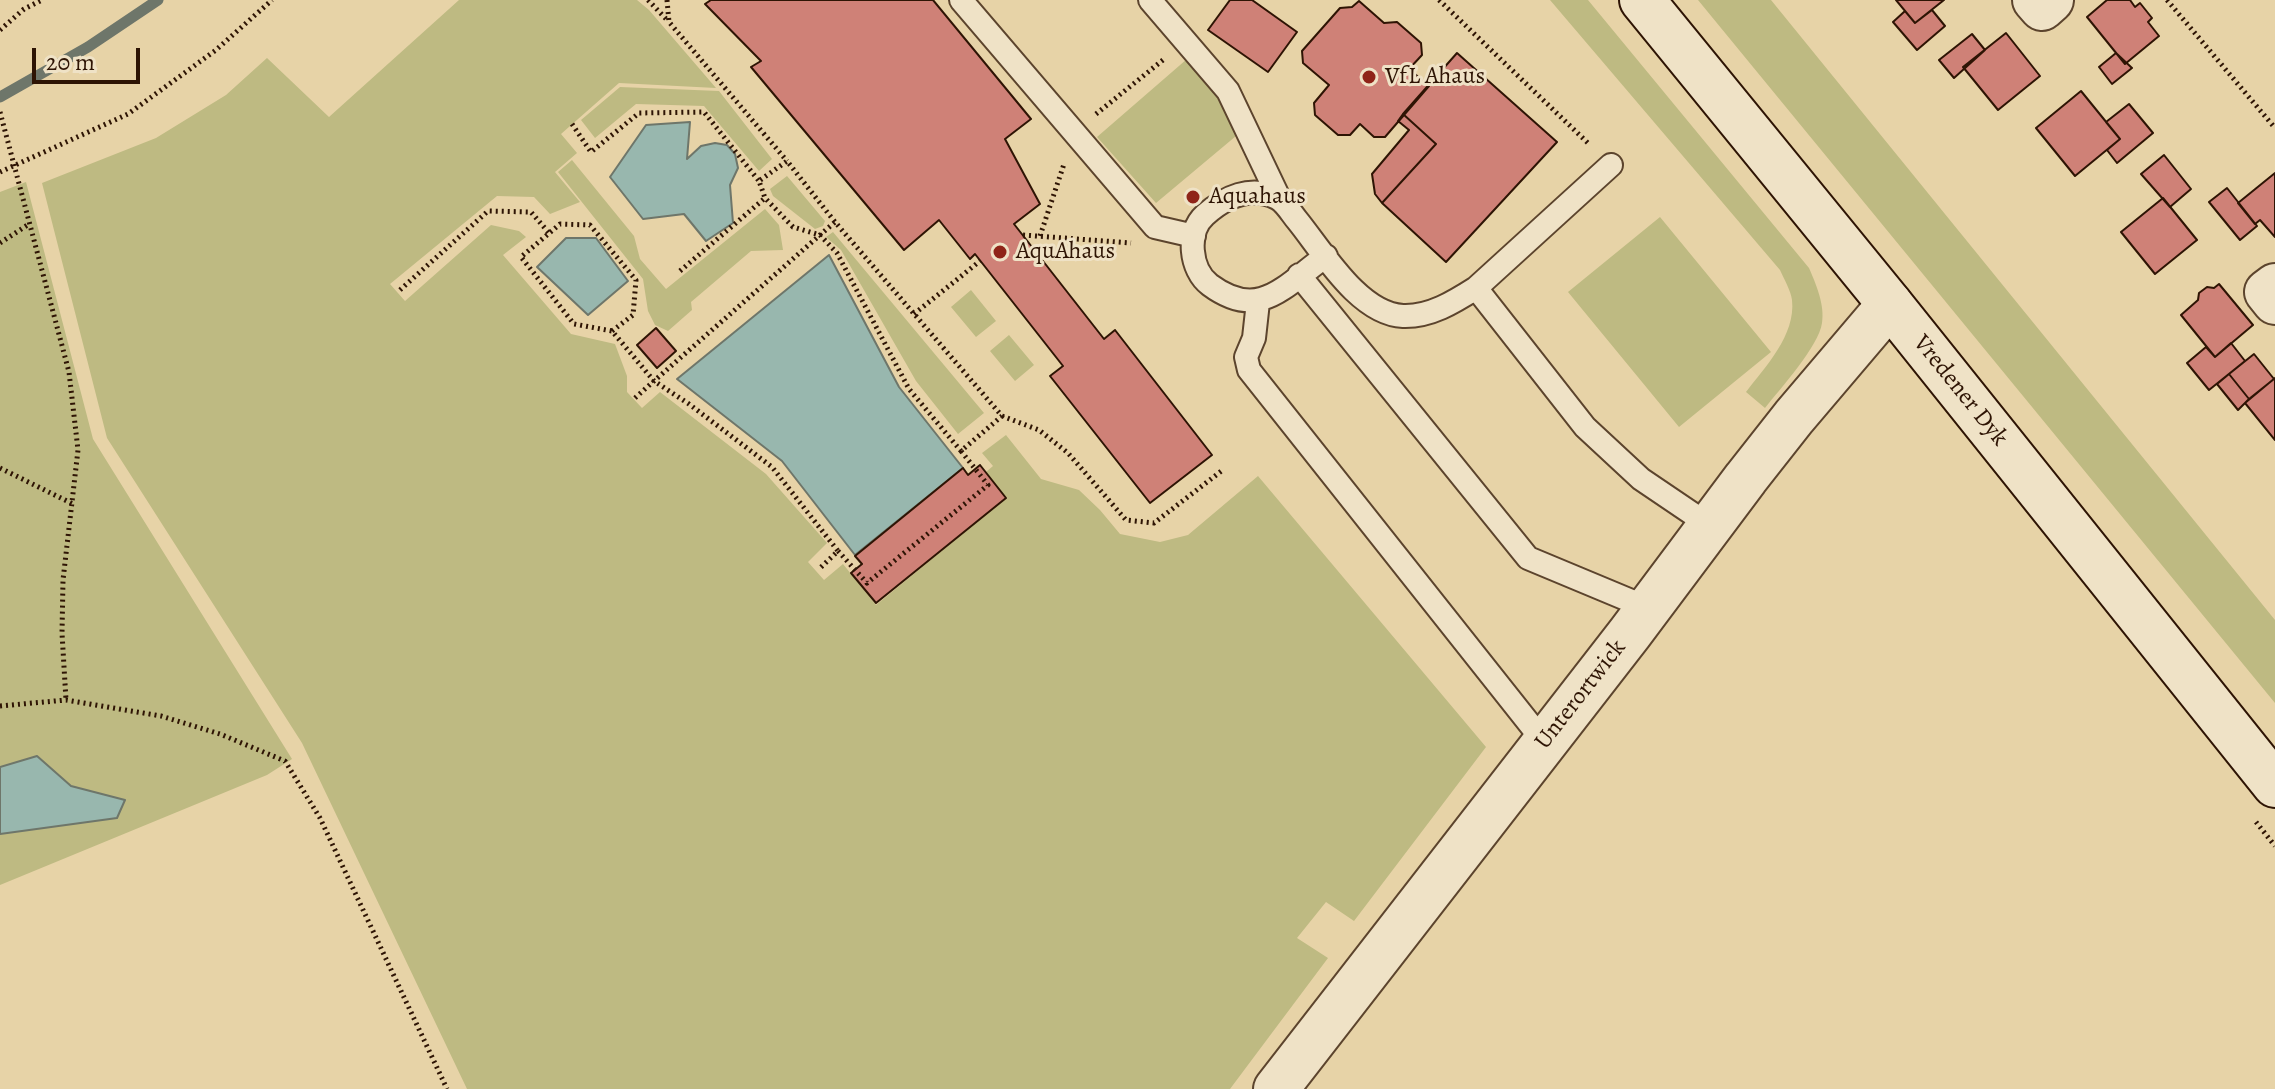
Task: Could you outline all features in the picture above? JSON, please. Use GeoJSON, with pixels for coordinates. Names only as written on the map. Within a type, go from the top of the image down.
{"type":"FeatureCollection","features":[{"type":"Feature","properties":{"kind":"street","name":"Vredener Dyk"},"geometry":{"type":"LineString","coordinates":[[1642,0],[1890,304],[2265,803]]}},
{"type":"Feature","properties":{"kind":"street"},"geometry":{"type":"LineString","coordinates":[[2035,0],[2042,8],[2051,0]]}},
{"type":"Feature","properties":{"kind":"street"},"geometry":{"type":"LineString","coordinates":[[2275,286],[2267,292],[2275,302]]}},
{"type":"Feature","properties":{"kind":"street","name":"Unterortwick"},"geometry":{"type":"LineString","coordinates":[[1276,1089],[1709,525],[1794,417],[1890,304]]}},
{"type":"Feature","properties":{"kind":"lane"},"geometry":{"type":"LineString","coordinates":[[961,0],[1155,227],[1193,241]]}},
{"type":"Feature","properties":{"kind":"lane"},"geometry":{"type":"LineString","coordinates":[[1150,0],[1228,91],[1279,198],[1362,299],[1380,310],[1403,316],[1429,312],[1453,303],[1476,288],[1611,165]]}},
{"type":"Feature","properties":{"kind":"lane"},"geometry":{"type":"LineString","coordinates":[[1279,198],[1252,191],[1228,198],[1196,225],[1193,241],[1206,282],[1241,302],[1258,302],[1273,295],[1326,256]]}},
{"type":"Feature","properties":{"kind":"lane"},"geometry":{"type":"LineString","coordinates":[[1299,275],[1528,558],[1648,608]]}},
{"type":"Feature","properties":{"kind":"lane"},"geometry":{"type":"LineString","coordinates":[[1476,288],[1585,427],[1641,479],[1709,525]]}},
{"type":"Feature","properties":{"kind":"lane"},"geometry":{"type":"LineString","coordinates":[[1258,302],[1254,338],[1246,357],[1249,370],[1544,742]]}},
{"type":"Feature","properties":{"kind":"path"},"geometry":{"type":"LineString","coordinates":[[0,30],[24,9],[42,0]]}},
{"type":"Feature","properties":{"kind":"path"},"geometry":{"type":"LineString","coordinates":[[0,172],[128,114],[216,50],[272,0]]}},
{"type":"Feature","properties":{"kind":"path"},"geometry":{"type":"LineString","coordinates":[[648,0],[1002,416],[1039,430],[1068,453],[1126,520],[1154,523],[1224,469]]}},
{"type":"Feature","properties":{"kind":"path"},"geometry":{"type":"LineString","coordinates":[[667,0],[669,22]]}},
{"type":"Feature","properties":{"kind":"path"},"geometry":{"type":"LineString","coordinates":[[1439,0],[1611,165]]}},
{"type":"Feature","properties":{"kind":"path"},"geometry":{"type":"LineString","coordinates":[[2167,0],[2275,128]]}},
{"type":"Feature","properties":{"kind":"path"},"geometry":{"type":"LineString","coordinates":[[0,112],[69,372],[78,450],[63,580],[66,700]]}},
{"type":"Feature","properties":{"kind":"path"},"geometry":{"type":"LineString","coordinates":[[572,124],[591,152],[639,113],[704,112],[759,181],[765,198],[793,227],[820,235],[837,253],[909,389],[988,485],[867,583],[772,467],[654,381],[612,331],[574,324],[521,257],[560,224],[590,225],[636,280],[633,315],[612,331]]}},
{"type":"Feature","properties":{"kind":"path"},"geometry":{"type":"LineString","coordinates":[[759,181],[787,161]]}},
{"type":"Feature","properties":{"kind":"path"},"geometry":{"type":"LineString","coordinates":[[680,271],[765,198]]}},
{"type":"Feature","properties":{"kind":"path"},"geometry":{"type":"LineString","coordinates":[[400,290],[488,211],[531,212],[549,233]]}},
{"type":"Feature","properties":{"kind":"path"},"geometry":{"type":"LineString","coordinates":[[635,398],[835,222]]}},
{"type":"Feature","properties":{"kind":"path"},"geometry":{"type":"LineString","coordinates":[[0,243],[29,224]]}},
{"type":"Feature","properties":{"kind":"path"},"geometry":{"type":"LineString","coordinates":[[1023,235],[1193,241]]}},
{"type":"Feature","properties":{"kind":"path"},"geometry":{"type":"LineString","coordinates":[[914,314],[980,261]]}},
{"type":"Feature","properties":{"kind":"path"},"geometry":{"type":"LineString","coordinates":[[961,451],[1002,416]]}},
{"type":"Feature","properties":{"kind":"path"},"geometry":{"type":"LineString","coordinates":[[0,468],[73,504]]}},
{"type":"Feature","properties":{"kind":"path"},"geometry":{"type":"LineString","coordinates":[[819,569],[838,551]]}},
{"type":"Feature","properties":{"kind":"path"},"geometry":{"type":"LineString","coordinates":[[0,706],[66,700],[161,716],[220,734],[285,761],[320,818],[447,1089]]}},
{"type":"Feature","properties":{"kind":"path"},"geometry":{"type":"LineString","coordinates":[[2265,803],[2275,846]]}},
{"type":"Feature","properties":{"kind":"shaded area"},"geometry":{"type":"Polygon","coordinates":[[[459,0],[637,0],[716,88],[619,83],[561,134],[577,153],[555,172],[580,202],[550,214],[534,197],[497,196],[390,284],[405,301],[491,225],[519,231],[526,237],[503,255],[571,334],[615,344],[627,376],[627,392],[642,408],[660,392],[766,474],[827,543],[808,562],[824,580],[843,564],[876,605],[1006,498],[986,472],[993,466],[982,453],[1006,435],[1041,479],[1079,490],[1120,534],[1160,542],[1188,535],[1258,476],[1486,747],[1354,921],[1326,902],[1297,938],[1328,958],[1230,1089],[467,1089],[302,743],[107,438],[42,183],[156,138],[226,95],[267,58],[329,117],[459,0]]]}},
{"type":"Feature","properties":{"kind":"shaded area"},"geometry":{"type":"Polygon","coordinates":[[[1550,0],[1588,0],[1809,268],[1822,309],[1822,323],[1814,343],[1798,367],[1765,408],[1746,392],[1778,350],[1789,326],[1792,300],[1780,270],[1550,0]]]}},
{"type":"Feature","properties":{"kind":"shaded area"},"geometry":{"type":"Polygon","coordinates":[[[1698,0],[1771,0],[2275,620],[2275,703],[1698,0]]]}},
{"type":"Feature","properties":{"kind":"shaded area"},"geometry":{"type":"Polygon","coordinates":[[[1187,59],[1217,94],[1236,136],[1156,203],[1097,137],[1187,59]]]}},
{"type":"Feature","properties":{"kind":"shaded area"},"geometry":{"type":"Polygon","coordinates":[[[620,87],[719,91],[772,159],[759,171],[704,106],[636,104],[595,138],[581,120],[620,87]]]}},
{"type":"Feature","properties":{"kind":"shaded area"},"geometry":{"type":"Polygon","coordinates":[[[572,160],[634,236],[640,259],[666,289],[765,209],[779,225],[783,250],[751,251],[691,302],[692,310],[668,331],[655,325],[648,311],[643,279],[558,172],[572,160]]]}},
{"type":"Feature","properties":{"kind":"shaded area"},"geometry":{"type":"Polygon","coordinates":[[[787,176],[825,221],[823,226],[815,229],[773,196],[770,189],[787,176]]]}},
{"type":"Feature","properties":{"kind":"shaded area"},"geometry":{"type":"Polygon","coordinates":[[[26,182],[93,439],[292,759],[267,775],[0,885],[0,192],[26,182]]]}},
{"type":"Feature","properties":{"kind":"shaded area"},"geometry":{"type":"Polygon","coordinates":[[[1660,217],[1771,352],[1679,427],[1568,292],[1660,217]]]}},
{"type":"Feature","properties":{"kind":"shaded area"},"geometry":{"type":"Polygon","coordinates":[[[833,232],[984,413],[958,434],[916,381],[841,250],[826,237],[833,232]]]}},
{"type":"Feature","properties":{"kind":"shaded area"},"geometry":{"type":"Polygon","coordinates":[[[971,290],[996,321],[976,337],[951,307],[971,290]]]}},
{"type":"Feature","properties":{"kind":"shaded area"},"geometry":{"type":"Polygon","coordinates":[[[1009,335],[1034,365],[1015,381],[990,351],[1009,335]]]}},
{"type":"Feature","properties":{"kind":"water"},"geometry":{"type":"Polygon","coordinates":[[[690,122],[687,159],[701,146],[715,143],[727,145],[735,154],[738,168],[730,185],[733,223],[706,241],[684,214],[643,219],[610,177],[646,125],[690,122]]]}},
{"type":"Feature","properties":{"kind":"water"},"geometry":{"type":"Polygon","coordinates":[[[566,238],[596,238],[628,281],[588,315],[537,267],[566,238]]]}},
{"type":"Feature","properties":{"kind":"water"},"geometry":{"type":"Polygon","coordinates":[[[829,255],[899,387],[963,468],[855,555],[782,461],[677,379],[829,255]]]}},
{"type":"Feature","properties":{"kind":"water"},"geometry":{"type":"Polygon","coordinates":[[[37,756],[71,786],[125,800],[117,818],[0,834],[0,767],[37,756]]]}},
{"type":"Feature","properties":{"kind":"building","name":"AquAhaus"},"geometry":{"type":"Polygon","coordinates":[[[711,0],[933,0],[1031,119],[1005,139],[1040,204],[1014,224],[1104,339],[1115,330],[1212,455],[1150,503],[1050,376],[1063,366],[975,254],[970,259],[939,220],[904,250],[751,67],[761,61],[705,4],[711,0]]]}},
{"type":"Feature","properties":{"kind":"building"},"geometry":{"type":"Polygon","coordinates":[[[1230,0],[1252,0],[1297,32],[1268,72],[1208,30],[1230,0]]]}},
{"type":"Feature","properties":{"kind":"building"},"geometry":{"type":"Polygon","coordinates":[[[1896,0],[1944,0],[1915,23],[1896,0]]]}},
{"type":"Feature","properties":{"kind":"building"},"geometry":{"type":"Polygon","coordinates":[[[2107,0],[2130,0],[2135,7],[2140,3],[2152,18],[2148,22],[2159,36],[2125,64],[2087,17],[2107,0]]]}},
{"type":"Feature","properties":{"kind":"building","name":"VfL Ahaus"},"geometry":{"type":"Polygon","coordinates":[[[1359,1],[1384,23],[1397,22],[1421,43],[1422,55],[1409,69],[1429,86],[1385,137],[1374,137],[1360,124],[1350,135],[1338,135],[1315,115],[1314,103],[1329,85],[1303,63],[1302,51],[1340,8],[1352,7],[1359,1]]]}},
{"type":"Feature","properties":{"kind":"building"},"geometry":{"type":"Polygon","coordinates":[[[1932,10],[1945,26],[1917,50],[1893,22],[1905,11],[1915,23],[1932,10]]]}},
{"type":"Feature","properties":{"kind":"building"},"geometry":{"type":"Polygon","coordinates":[[[2006,33],[2040,76],[1998,110],[1963,67],[2006,33]]]}},
{"type":"Feature","properties":{"kind":"building"},"geometry":{"type":"Polygon","coordinates":[[[1972,34],[1985,50],[1954,78],[1939,60],[1972,34]]]}},
{"type":"Feature","properties":{"kind":"building"},"geometry":{"type":"Polygon","coordinates":[[[1457,53],[1557,142],[1446,262],[1382,203],[1436,144],[1403,114],[1457,53]]]}},
{"type":"Feature","properties":{"kind":"building"},"geometry":{"type":"Polygon","coordinates":[[[2116,53],[2132,68],[2112,84],[2099,67],[2116,53]]]}},
{"type":"Feature","properties":{"kind":"building"},"geometry":{"type":"Polygon","coordinates":[[[2081,91],[2120,139],[2075,176],[2036,128],[2081,91]]]}},
{"type":"Feature","properties":{"kind":"building"},"geometry":{"type":"Polygon","coordinates":[[[2129,104],[2153,133],[2117,163],[2107,150],[2120,139],[2106,122],[2129,104]]]}},
{"type":"Feature","properties":{"kind":"building"},"geometry":{"type":"Polygon","coordinates":[[[1403,114],[1436,144],[1382,203],[1375,194],[1372,174],[1409,130],[1398,121],[1403,114]]]}},
{"type":"Feature","properties":{"kind":"building"},"geometry":{"type":"Polygon","coordinates":[[[2164,155],[2191,189],[2170,207],[2141,174],[2164,155]]]}},
{"type":"Feature","properties":{"kind":"building"},"geometry":{"type":"Polygon","coordinates":[[[2275,173],[2275,237],[2260,220],[2255,224],[2238,203],[2275,173]]]}},
{"type":"Feature","properties":{"kind":"building"},"geometry":{"type":"Polygon","coordinates":[[[2227,188],[2257,226],[2240,240],[2209,202],[2227,188]]]}},
{"type":"Feature","properties":{"kind":"building"},"geometry":{"type":"Polygon","coordinates":[[[2163,198],[2197,240],[2155,274],[2121,232],[2163,198]]]}},
{"type":"Feature","properties":{"kind":"building"},"geometry":{"type":"Polygon","coordinates":[[[2219,284],[2253,325],[2215,357],[2181,315],[2198,300],[2199,293],[2219,284]]]}},
{"type":"Feature","properties":{"kind":"building"},"geometry":{"type":"Polygon","coordinates":[[[656,328],[676,351],[657,368],[637,345],[656,328]]]}},
{"type":"Feature","properties":{"kind":"building"},"geometry":{"type":"Polygon","coordinates":[[[2231,343],[2245,361],[2209,390],[2187,363],[2206,347],[2215,357],[2231,343]]]}},
{"type":"Feature","properties":{"kind":"building"},"geometry":{"type":"Polygon","coordinates":[[[2254,354],[2274,379],[2249,399],[2229,374],[2254,354]]]}},
{"type":"Feature","properties":{"kind":"building"},"geometry":{"type":"Polygon","coordinates":[[[2229,374],[2249,399],[2238,410],[2217,384],[2229,374]]]}},
{"type":"Feature","properties":{"kind":"building"},"geometry":{"type":"Polygon","coordinates":[[[2275,378],[2275,440],[2245,403],[2275,378]]]}},
{"type":"Feature","properties":{"kind":"building"},"geometry":{"type":"Polygon","coordinates":[[[980,465],[1006,498],[876,603],[851,573],[862,564],[855,556],[963,468],[968,475],[980,465]]]}},
{"type":"Feature","properties":{"kind":"waterway"},"geometry":{"type":"LineString","coordinates":[[0,97],[88,47],[158,0]]}},
{"type":"Feature","properties":{"kind":"place","name":"VfL Ahaus"},"geometry":{"type":"Point","coordinates":[1369,77]}},
{"type":"Feature","properties":{"kind":"place","name":"Aquahaus"},"geometry":{"type":"Point","coordinates":[1193,197]}},
{"type":"Feature","properties":{"kind":"place","name":"AquAhaus"},"geometry":{"type":"Point","coordinates":[1000,252]}}]}
